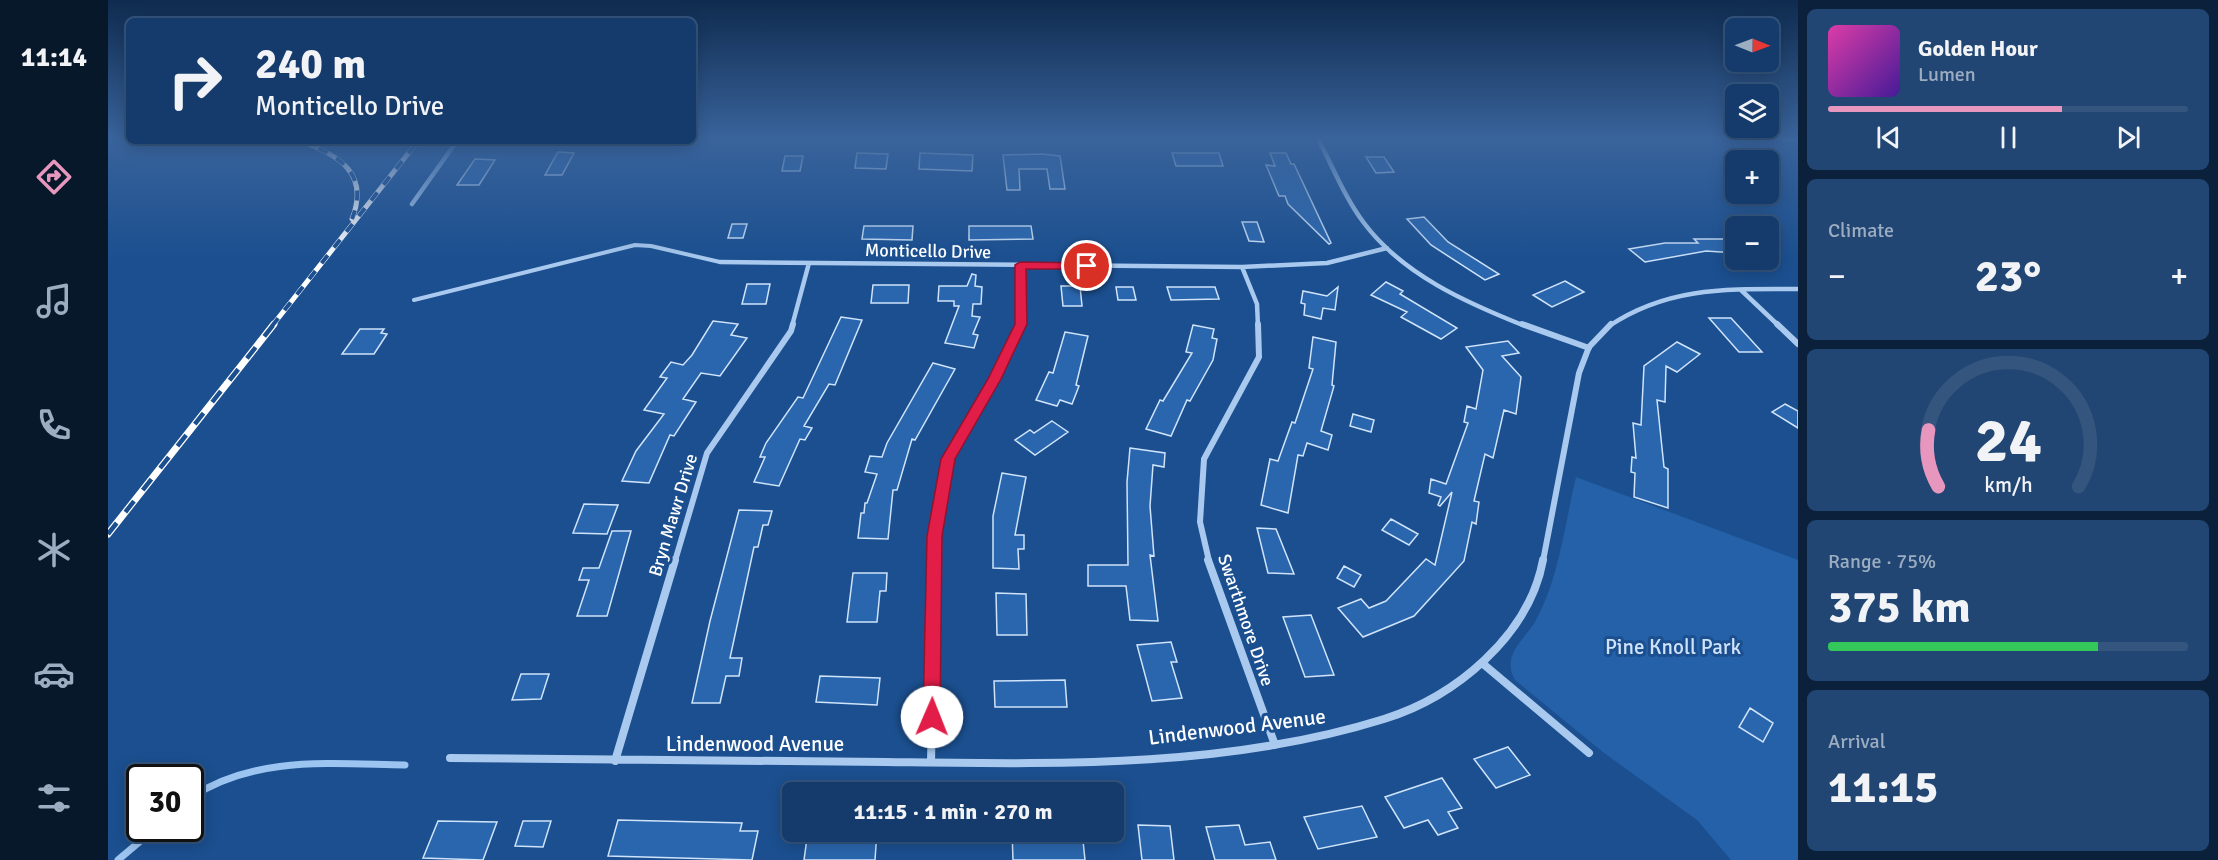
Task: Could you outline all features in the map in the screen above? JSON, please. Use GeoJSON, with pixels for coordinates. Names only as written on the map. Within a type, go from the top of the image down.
{"type":"FeatureCollection","features":[{"type":"Feature","properties":{"kind":"street"},"geometry":{"type":"LineString","coordinates":[[412,204],[430,179]]}},
{"type":"Feature","properties":{"kind":"street"},"geometry":{"type":"LineString","coordinates":[[1339,179],[1359,216],[1387,248],[1407,264],[1468,301],[1541,332],[1589,348]]}},
{"type":"Feature","properties":{"kind":"street","name":"Monticello Drive"},"geometry":{"type":"LineString","coordinates":[[720,262],[1242,267],[1327,263],[1387,248]]}},
{"type":"Feature","properties":{"kind":"street","name":"Bryn Mawr Drive"},"geometry":{"type":"LineString","coordinates":[[615,761],[707,453],[791,331],[809,263]]}},
{"type":"Feature","properties":{"kind":"street"},"geometry":{"type":"LineString","coordinates":[[931,762],[934,536],[948,459],[995,379],[1021,324],[1020,265]]}},
{"type":"Feature","properties":{"kind":"street","name":"Swarthmore Drive"},"geometry":{"type":"LineString","coordinates":[[1242,267],[1257,304],[1259,357],[1204,459],[1200,522],[1212,576],[1275,745]]}},
{"type":"Feature","properties":{"kind":"street","name":"Lindenwood Avenue"},"geometry":{"type":"LineString","coordinates":[[450,758],[1036,764],[1199,755],[1275,745],[1385,719],[1421,703],[1482,663],[1518,622],[1540,576],[1579,373],[1589,348],[1612,325],[1638,307],[1673,295],[1798,289]]}},
{"type":"Feature","properties":{"kind":"street"},"geometry":{"type":"LineString","coordinates":[[1741,290],[1798,344]]}},
{"type":"Feature","properties":{"kind":"street"},"geometry":{"type":"LineString","coordinates":[[1482,663],[1589,753]]}},
{"type":"Feature","properties":{"kind":"lane"},"geometry":{"type":"LineString","coordinates":[[414,300],[635,245],[651,246],[720,262]]}},
{"type":"Feature","properties":{"kind":"green space","name":"Pine Knoll Park"},"geometry":{"type":"Polygon","coordinates":[[[1576,477],[1798,560],[1798,860],[1731,860],[1697,820],[1604,753],[1515,680],[1511,671],[1512,655],[1544,604],[1556,568],[1576,477]]]}},
{"type":"Feature","properties":{"kind":"building"},"geometry":{"type":"Polygon","coordinates":[[[461,179],[483,179],[479,185],[457,185],[461,179]]]}},
{"type":"Feature","properties":{"kind":"building"},"geometry":{"type":"Polygon","coordinates":[[[1006,179],[1019,179],[1020,190],[1007,190],[1006,179]]]}},
{"type":"Feature","properties":{"kind":"building"},"geometry":{"type":"Polygon","coordinates":[[[1049,179],[1064,179],[1065,189],[1050,189],[1049,179]]]}},
{"type":"Feature","properties":{"kind":"building"},"geometry":{"type":"Polygon","coordinates":[[[1272,179],[1301,179],[1331,243],[1329,244],[1288,204],[1285,196],[1279,196],[1272,179]]]}},
{"type":"Feature","properties":{"kind":"building"},"geometry":{"type":"Polygon","coordinates":[[[1424,217],[1448,242],[1499,274],[1485,280],[1431,245],[1407,219],[1424,217]]]}},
{"type":"Feature","properties":{"kind":"building"},"geometry":{"type":"Polygon","coordinates":[[[1242,222],[1257,222],[1264,242],[1249,241],[1242,222]]]}},
{"type":"Feature","properties":{"kind":"building"},"geometry":{"type":"Polygon","coordinates":[[[732,224],[747,224],[743,238],[728,238],[732,224]]]}},
{"type":"Feature","properties":{"kind":"building"},"geometry":{"type":"Polygon","coordinates":[[[864,226],[913,226],[912,240],[862,239],[864,226]]]}},
{"type":"Feature","properties":{"kind":"building"},"geometry":{"type":"Polygon","coordinates":[[[969,226],[1031,226],[1033,239],[969,240],[969,226]]]}},
{"type":"Feature","properties":{"kind":"building"},"geometry":{"type":"Polygon","coordinates":[[[1694,239],[1725,239],[1725,252],[1706,251],[1645,262],[1629,249],[1665,243],[1698,243],[1694,239]]]}},
{"type":"Feature","properties":{"kind":"building"},"geometry":{"type":"Polygon","coordinates":[[[972,274],[976,275],[975,286],[982,287],[981,304],[973,304],[972,316],[980,317],[973,334],[978,335],[974,348],[945,343],[959,306],[954,306],[954,301],[938,301],[939,286],[967,286],[972,274]]]}},
{"type":"Feature","properties":{"kind":"building"},"geometry":{"type":"Polygon","coordinates":[[[1565,281],[1584,292],[1552,307],[1533,295],[1565,281]]]}},
{"type":"Feature","properties":{"kind":"building"},"geometry":{"type":"Polygon","coordinates":[[[1386,282],[1403,291],[1400,294],[1457,328],[1441,339],[1401,317],[1407,312],[1371,295],[1386,282]]]}},
{"type":"Feature","properties":{"kind":"building"},"geometry":{"type":"Polygon","coordinates":[[[747,284],[770,284],[766,304],[742,304],[747,284]]]}},
{"type":"Feature","properties":{"kind":"building"},"geometry":{"type":"Polygon","coordinates":[[[873,285],[909,285],[908,303],[871,303],[873,285]]]}},
{"type":"Feature","properties":{"kind":"building"},"geometry":{"type":"Polygon","coordinates":[[[1061,286],[1080,286],[1082,306],[1063,306],[1061,286]]]}},
{"type":"Feature","properties":{"kind":"building"},"geometry":{"type":"Polygon","coordinates":[[[1116,287],[1133,287],[1136,300],[1118,300],[1116,287]]]}},
{"type":"Feature","properties":{"kind":"building"},"geometry":{"type":"Polygon","coordinates":[[[1167,287],[1215,287],[1219,299],[1171,300],[1167,287]]]}},
{"type":"Feature","properties":{"kind":"building"},"geometry":{"type":"Polygon","coordinates":[[[1338,287],[1335,310],[1323,308],[1321,319],[1304,315],[1305,304],[1301,303],[1303,291],[1327,296],[1338,287]]]}},
{"type":"Feature","properties":{"kind":"building"},"geometry":{"type":"Polygon","coordinates":[[[841,317],[862,320],[835,385],[829,384],[804,426],[812,428],[805,440],[800,439],[779,486],[754,482],[765,457],[760,457],[766,443],[798,397],[803,398],[841,317]]]}},
{"type":"Feature","properties":{"kind":"building"},"geometry":{"type":"Polygon","coordinates":[[[1709,318],[1731,318],[1762,352],[1739,352],[1709,318]]]}},
{"type":"Feature","properties":{"kind":"building"},"geometry":{"type":"Polygon","coordinates":[[[713,321],[738,324],[731,335],[747,338],[720,376],[701,373],[683,399],[696,402],[674,436],[670,435],[649,483],[622,481],[636,451],[664,414],[644,410],[667,378],[660,377],[671,362],[683,365],[692,355],[713,321]]]}},
{"type":"Feature","properties":{"kind":"building"},"geometry":{"type":"Polygon","coordinates":[[[1193,325],[1214,329],[1212,338],[1217,339],[1213,360],[1190,401],[1187,400],[1171,436],[1146,429],[1160,400],[1163,401],[1192,353],[1186,352],[1193,325]]]}},
{"type":"Feature","properties":{"kind":"building"},"geometry":{"type":"Polygon","coordinates":[[[360,329],[384,329],[381,333],[387,334],[374,354],[342,354],[360,329]]]}},
{"type":"Feature","properties":{"kind":"building"},"geometry":{"type":"Polygon","coordinates":[[[1065,332],[1088,336],[1076,385],[1079,386],[1072,404],[1060,400],[1057,406],[1036,400],[1049,372],[1053,373],[1065,332]]]}},
{"type":"Feature","properties":{"kind":"building"},"geometry":{"type":"Polygon","coordinates":[[[1313,337],[1336,342],[1332,385],[1334,386],[1321,431],[1332,435],[1328,450],[1307,443],[1303,456],[1298,455],[1288,513],[1261,505],[1270,459],[1278,461],[1292,422],[1295,423],[1313,369],[1309,368],[1313,337]]]}},
{"type":"Feature","properties":{"kind":"building"},"geometry":{"type":"Polygon","coordinates":[[[1508,341],[1519,353],[1502,356],[1521,377],[1516,414],[1504,410],[1493,458],[1485,454],[1474,501],[1479,502],[1476,524],[1472,522],[1464,561],[1414,616],[1363,637],[1338,608],[1361,599],[1369,608],[1386,601],[1426,559],[1435,565],[1452,492],[1440,506],[1438,505],[1441,497],[1429,493],[1431,479],[1446,484],[1468,423],[1464,422],[1467,406],[1476,409],[1483,370],[1466,347],[1508,341]]]}},
{"type":"Feature","properties":{"kind":"building"},"geometry":{"type":"Polygon","coordinates":[[[1677,342],[1700,354],[1677,372],[1666,366],[1665,402],[1657,400],[1664,467],[1668,469],[1668,508],[1634,497],[1635,473],[1631,472],[1632,457],[1636,458],[1633,423],[1641,425],[1644,366],[1677,342]]]}},
{"type":"Feature","properties":{"kind":"building"},"geometry":{"type":"Polygon","coordinates":[[[933,363],[955,369],[915,440],[912,439],[897,490],[893,490],[888,539],[858,538],[861,513],[864,513],[865,503],[867,503],[877,474],[865,472],[870,456],[882,457],[887,443],[933,363]]]}},
{"type":"Feature","properties":{"kind":"building"},"geometry":{"type":"Polygon","coordinates":[[[1785,404],[1798,411],[1798,428],[1772,412],[1785,404]]]}},
{"type":"Feature","properties":{"kind":"building"},"geometry":{"type":"Polygon","coordinates":[[[1353,414],[1374,420],[1371,432],[1350,426],[1353,414]]]}},
{"type":"Feature","properties":{"kind":"building"},"geometry":{"type":"Polygon","coordinates":[[[1052,421],[1068,432],[1035,455],[1015,440],[1030,430],[1034,433],[1052,421]]]}},
{"type":"Feature","properties":{"kind":"building"},"geometry":{"type":"Polygon","coordinates":[[[1130,448],[1165,453],[1164,467],[1153,465],[1150,506],[1154,556],[1150,555],[1158,621],[1130,620],[1126,586],[1088,586],[1088,565],[1128,565],[1127,482],[1130,448]]]}},
{"type":"Feature","properties":{"kind":"building"},"geometry":{"type":"Polygon","coordinates":[[[1002,473],[1026,477],[1015,535],[1024,535],[1024,549],[1018,549],[1019,569],[993,568],[993,516],[1002,473]]]}},
{"type":"Feature","properties":{"kind":"building"},"geometry":{"type":"Polygon","coordinates":[[[584,504],[618,505],[607,534],[573,533],[584,504]]]}},
{"type":"Feature","properties":{"kind":"building"},"geometry":{"type":"Polygon","coordinates":[[[739,510],[772,511],[768,525],[763,525],[758,547],[754,547],[730,658],[742,658],[739,676],[726,676],[720,703],[692,703],[710,621],[739,510]]]}},
{"type":"Feature","properties":{"kind":"building"},"geometry":{"type":"Polygon","coordinates":[[[1391,519],[1418,534],[1409,545],[1382,530],[1391,519]]]}},
{"type":"Feature","properties":{"kind":"building"},"geometry":{"type":"Polygon","coordinates":[[[1257,528],[1276,529],[1294,574],[1268,573],[1257,528]]]}},
{"type":"Feature","properties":{"kind":"building"},"geometry":{"type":"Polygon","coordinates":[[[612,531],[631,531],[607,616],[577,616],[589,580],[579,580],[583,568],[599,568],[612,531]]]}},
{"type":"Feature","properties":{"kind":"building"},"geometry":{"type":"Polygon","coordinates":[[[1344,566],[1361,575],[1354,587],[1337,578],[1344,566]]]}},
{"type":"Feature","properties":{"kind":"building"},"geometry":{"type":"Polygon","coordinates":[[[853,573],[887,573],[886,591],[880,591],[877,622],[847,622],[853,573]]]}},
{"type":"Feature","properties":{"kind":"building"},"geometry":{"type":"Polygon","coordinates":[[[996,593],[1026,594],[1027,635],[997,635],[996,593]]]}},
{"type":"Feature","properties":{"kind":"building"},"geometry":{"type":"Polygon","coordinates":[[[1311,615],[1334,675],[1305,677],[1283,617],[1311,615]]]}},
{"type":"Feature","properties":{"kind":"building"},"geometry":{"type":"Polygon","coordinates":[[[1171,642],[1177,662],[1171,662],[1182,698],[1152,701],[1137,645],[1171,642]]]}},
{"type":"Feature","properties":{"kind":"building"},"geometry":{"type":"Polygon","coordinates":[[[521,674],[549,674],[541,699],[512,700],[521,674]]]}},
{"type":"Feature","properties":{"kind":"building"},"geometry":{"type":"Polygon","coordinates":[[[820,676],[880,678],[877,705],[816,702],[820,676]]]}},
{"type":"Feature","properties":{"kind":"building"},"geometry":{"type":"Polygon","coordinates":[[[1065,680],[1067,707],[995,707],[994,681],[1065,680]]]}},
{"type":"Feature","properties":{"kind":"building"},"geometry":{"type":"Polygon","coordinates":[[[1750,708],[1773,723],[1763,742],[1739,727],[1750,708]]]}},
{"type":"Feature","properties":{"kind":"building"},"geometry":{"type":"Polygon","coordinates":[[[1508,747],[1530,775],[1496,788],[1474,759],[1508,747]]]}},
{"type":"Feature","properties":{"kind":"building"},"geometry":{"type":"Polygon","coordinates":[[[1442,778],[1462,808],[1448,812],[1458,828],[1438,835],[1428,820],[1404,828],[1385,797],[1442,778]]]}},
{"type":"Feature","properties":{"kind":"building"},"geometry":{"type":"Polygon","coordinates":[[[1362,806],[1377,837],[1318,849],[1304,817],[1362,806]]]}},
{"type":"Feature","properties":{"kind":"building"},"geometry":{"type":"Polygon","coordinates":[[[618,820],[742,823],[740,831],[758,831],[752,860],[608,856],[618,820]]]}},
{"type":"Feature","properties":{"kind":"building"},"geometry":{"type":"Polygon","coordinates":[[[438,821],[497,822],[483,860],[423,858],[438,821]]]}},
{"type":"Feature","properties":{"kind":"building"},"geometry":{"type":"Polygon","coordinates":[[[523,821],[551,821],[543,847],[515,846],[523,821]]]}},
{"type":"Feature","properties":{"kind":"building"},"geometry":{"type":"Polygon","coordinates":[[[1138,825],[1170,826],[1174,860],[1142,860],[1138,825]]]}},
{"type":"Feature","properties":{"kind":"building"},"geometry":{"type":"Polygon","coordinates":[[[1239,825],[1245,845],[1270,842],[1276,860],[1215,860],[1206,827],[1239,825]]]}},
{"type":"Feature","properties":{"kind":"building"},"geometry":{"type":"Polygon","coordinates":[[[806,842],[876,842],[875,860],[804,860],[806,842]]]}},
{"type":"Feature","properties":{"kind":"building"},"geometry":{"type":"Polygon","coordinates":[[[1012,842],[1083,842],[1085,860],[1013,860],[1012,842]]]}},
{"type":"Feature","properties":{"kind":"waterway"},"geometry":{"type":"LineString","coordinates":[[204,790],[215,784],[267,768],[322,764],[405,765]]}},
{"type":"Feature","properties":{"kind":"waterway"},"geometry":{"type":"LineString","coordinates":[[118,860],[139,842]]}},
{"type":"Feature","properties":{"kind":"railway"},"geometry":{"type":"LineString","coordinates":[[352,219],[357,203],[354,179]]}},
{"type":"Feature","properties":{"kind":"railway"},"geometry":{"type":"LineString","coordinates":[[272,326],[388,179]]}},
{"type":"Feature","properties":{"kind":"railway"},"geometry":{"type":"LineString","coordinates":[[108,534],[274,324]]}},
{"type":"Feature","properties":{"kind":"route"},"geometry":{"type":"LineString","coordinates":[[932,717],[934,536],[948,459],[995,379],[1021,324],[1020,265],[1087,266]]}}]}
